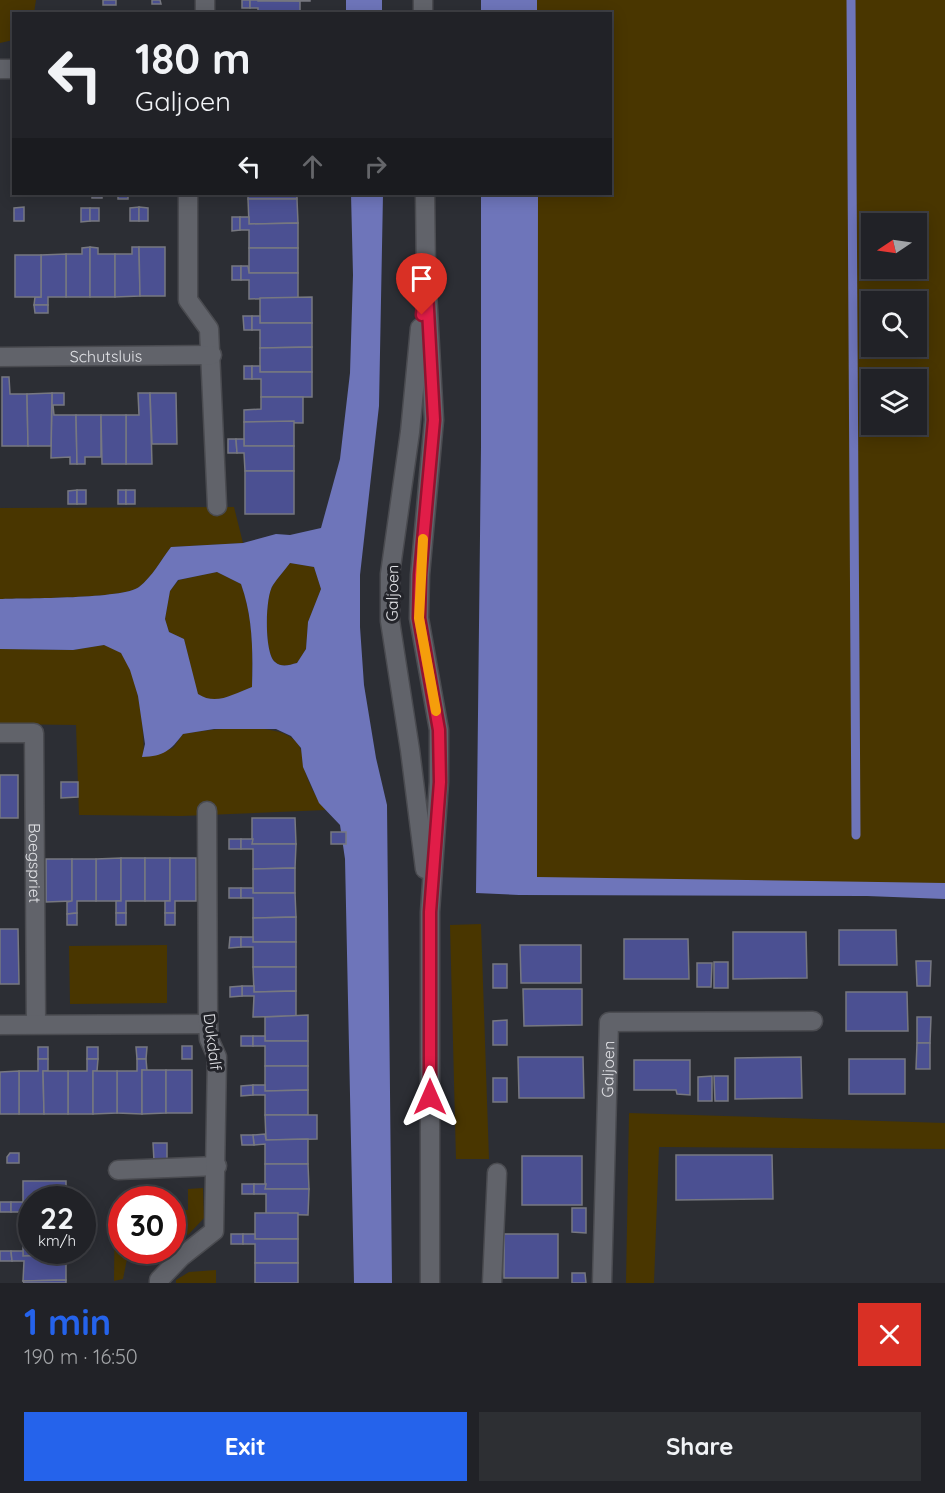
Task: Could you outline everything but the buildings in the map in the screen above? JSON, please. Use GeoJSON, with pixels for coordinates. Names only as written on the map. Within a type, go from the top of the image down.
{"type":"FeatureCollection","features":[{"type":"Feature","properties":{"kind":"street"},"geometry":{"type":"LineString","coordinates":[[188,195],[188,300],[209,329],[218,506]]}},
{"type":"Feature","properties":{"kind":"street","name":"Galjoen"},"geometry":{"type":"LineString","coordinates":[[425,195],[426,273],[434,420],[420,575],[419,618],[439,730],[440,782],[430,912],[430,1283]]}},
{"type":"Feature","properties":{"kind":"street","name":"Galjoen"},"geometry":{"type":"LineString","coordinates":[[426,273],[410,432],[390,574],[390,621],[415,784],[430,912]]}},
{"type":"Feature","properties":{"kind":"street","name":"Schutsluis"},"geometry":{"type":"LineString","coordinates":[[0,357],[212,355]]}},
{"type":"Feature","properties":{"kind":"street","name":"Boegspriet"},"geometry":{"type":"LineString","coordinates":[[0,734],[34,733],[36,1024]]}},
{"type":"Feature","properties":{"kind":"street","name":"Dukdalf"},"geometry":{"type":"LineString","coordinates":[[159,1283],[159,1280],[181,1257],[214,1231],[217,1057],[209,1039],[208,1024],[207,811]]}},
{"type":"Feature","properties":{"kind":"street","name":"Galjoen"},"geometry":{"type":"LineString","coordinates":[[602,1283],[609,1022],[813,1021]]}},
{"type":"Feature","properties":{"kind":"street"},"geometry":{"type":"LineString","coordinates":[[0,1024],[208,1024]]}},
{"type":"Feature","properties":{"kind":"street"},"geometry":{"type":"LineString","coordinates":[[118,1170],[216,1166]]}},
{"type":"Feature","properties":{"kind":"street"},"geometry":{"type":"LineString","coordinates":[[492,1283],[497,1173]]}},
{"type":"Feature","properties":{"kind":"shaded area"},"geometry":{"type":"Polygon","coordinates":[[[0,0],[36,0],[34,12],[12,12],[12,40],[0,43],[0,0]]]}},
{"type":"Feature","properties":{"kind":"shaded area"},"geometry":{"type":"Polygon","coordinates":[[[534,0],[945,0],[945,888],[537,878],[535,195],[612,195],[612,12],[534,12],[534,0]]]}},
{"type":"Feature","properties":{"kind":"shaded area"},"geometry":{"type":"Polygon","coordinates":[[[234,507],[243,543],[171,547],[148,578],[139,587],[130,591],[95,596],[0,599],[0,508],[234,507]]]}},
{"type":"Feature","properties":{"kind":"shaded area"},"geometry":{"type":"Polygon","coordinates":[[[290,563],[314,567],[321,589],[308,622],[306,649],[297,663],[283,665],[275,662],[271,657],[267,636],[267,611],[270,591],[290,563]]]}},
{"type":"Feature","properties":{"kind":"shaded area"},"geometry":{"type":"Polygon","coordinates":[[[217,572],[241,584],[245,596],[251,635],[252,687],[231,696],[211,699],[197,694],[184,639],[169,632],[165,619],[170,591],[179,580],[217,572]]]}},
{"type":"Feature","properties":{"kind":"shaded area"},"geometry":{"type":"Polygon","coordinates":[[[104,645],[121,653],[132,673],[142,719],[143,757],[173,748],[183,734],[248,728],[282,733],[294,740],[301,750],[303,766],[308,779],[326,810],[182,816],[79,815],[76,725],[0,724],[0,649],[73,650],[104,645]]]}},
{"type":"Feature","properties":{"kind":"shaded area"},"geometry":{"type":"Polygon","coordinates":[[[481,924],[489,1159],[456,1159],[450,925],[481,924]]]}},
{"type":"Feature","properties":{"kind":"shaded area"},"geometry":{"type":"Polygon","coordinates":[[[167,945],[167,1003],[70,1004],[69,946],[167,945]]]}},
{"type":"Feature","properties":{"kind":"shaded area"},"geometry":{"type":"Polygon","coordinates":[[[629,1113],[945,1123],[945,1149],[659,1147],[654,1283],[626,1283],[629,1113]]]}},
{"type":"Feature","properties":{"kind":"shaded area"},"geometry":{"type":"Polygon","coordinates":[[[203,1188],[204,1218],[188,1235],[186,1233],[186,1210],[188,1210],[188,1189],[203,1188]]]}},
{"type":"Feature","properties":{"kind":"shaded area"},"geometry":{"type":"Polygon","coordinates":[[[114,1264],[126,1264],[123,1279],[114,1281],[114,1264]]]}},
{"type":"Feature","properties":{"kind":"shaded area"},"geometry":{"type":"Polygon","coordinates":[[[216,1270],[216,1283],[176,1283],[176,1280],[189,1272],[216,1270]]]}},
{"type":"Feature","properties":{"kind":"water"},"geometry":{"type":"Polygon","coordinates":[[[346,0],[382,0],[382,12],[346,12],[346,0]]]}},
{"type":"Feature","properties":{"kind":"water"},"geometry":{"type":"Polygon","coordinates":[[[481,0],[537,0],[537,12],[481,12],[481,0]]]}},
{"type":"Feature","properties":{"kind":"water"},"geometry":{"type":"Polygon","coordinates":[[[351,195],[383,195],[379,406],[360,575],[360,627],[364,685],[376,758],[387,805],[392,1283],[354,1283],[345,859],[340,825],[319,803],[303,767],[301,748],[291,736],[276,729],[214,729],[183,734],[166,751],[142,757],[145,744],[138,696],[130,670],[121,653],[104,645],[73,650],[0,649],[0,599],[95,596],[130,591],[139,587],[148,578],[171,547],[243,543],[276,534],[290,535],[321,528],[340,459],[350,373],[353,275],[351,195]],[[290,563],[270,591],[267,637],[271,657],[278,664],[297,663],[306,649],[308,622],[321,589],[314,567],[290,563]],[[217,572],[178,580],[170,591],[165,619],[169,632],[184,639],[198,694],[211,699],[225,698],[252,687],[251,635],[248,609],[241,584],[217,572]]]}},
{"type":"Feature","properties":{"kind":"water"},"geometry":{"type":"Polygon","coordinates":[[[481,195],[538,195],[537,877],[945,883],[945,899],[867,896],[476,893],[481,447],[481,195]]]}},
{"type":"Feature","properties":{"kind":"waterway"},"geometry":{"type":"LineString","coordinates":[[851,0],[856,835]]}},
{"type":"Feature","properties":{"kind":"slow traffic"},"geometry":{"type":"LineString","coordinates":[[423,539],[419,618],[436,711]]}},
{"type":"Feature","properties":{"kind":"route"},"geometry":{"type":"LineString","coordinates":[[422,315],[426,273],[434,420],[420,575],[419,618],[439,730],[440,782],[430,912],[430,1097]]}}]}
